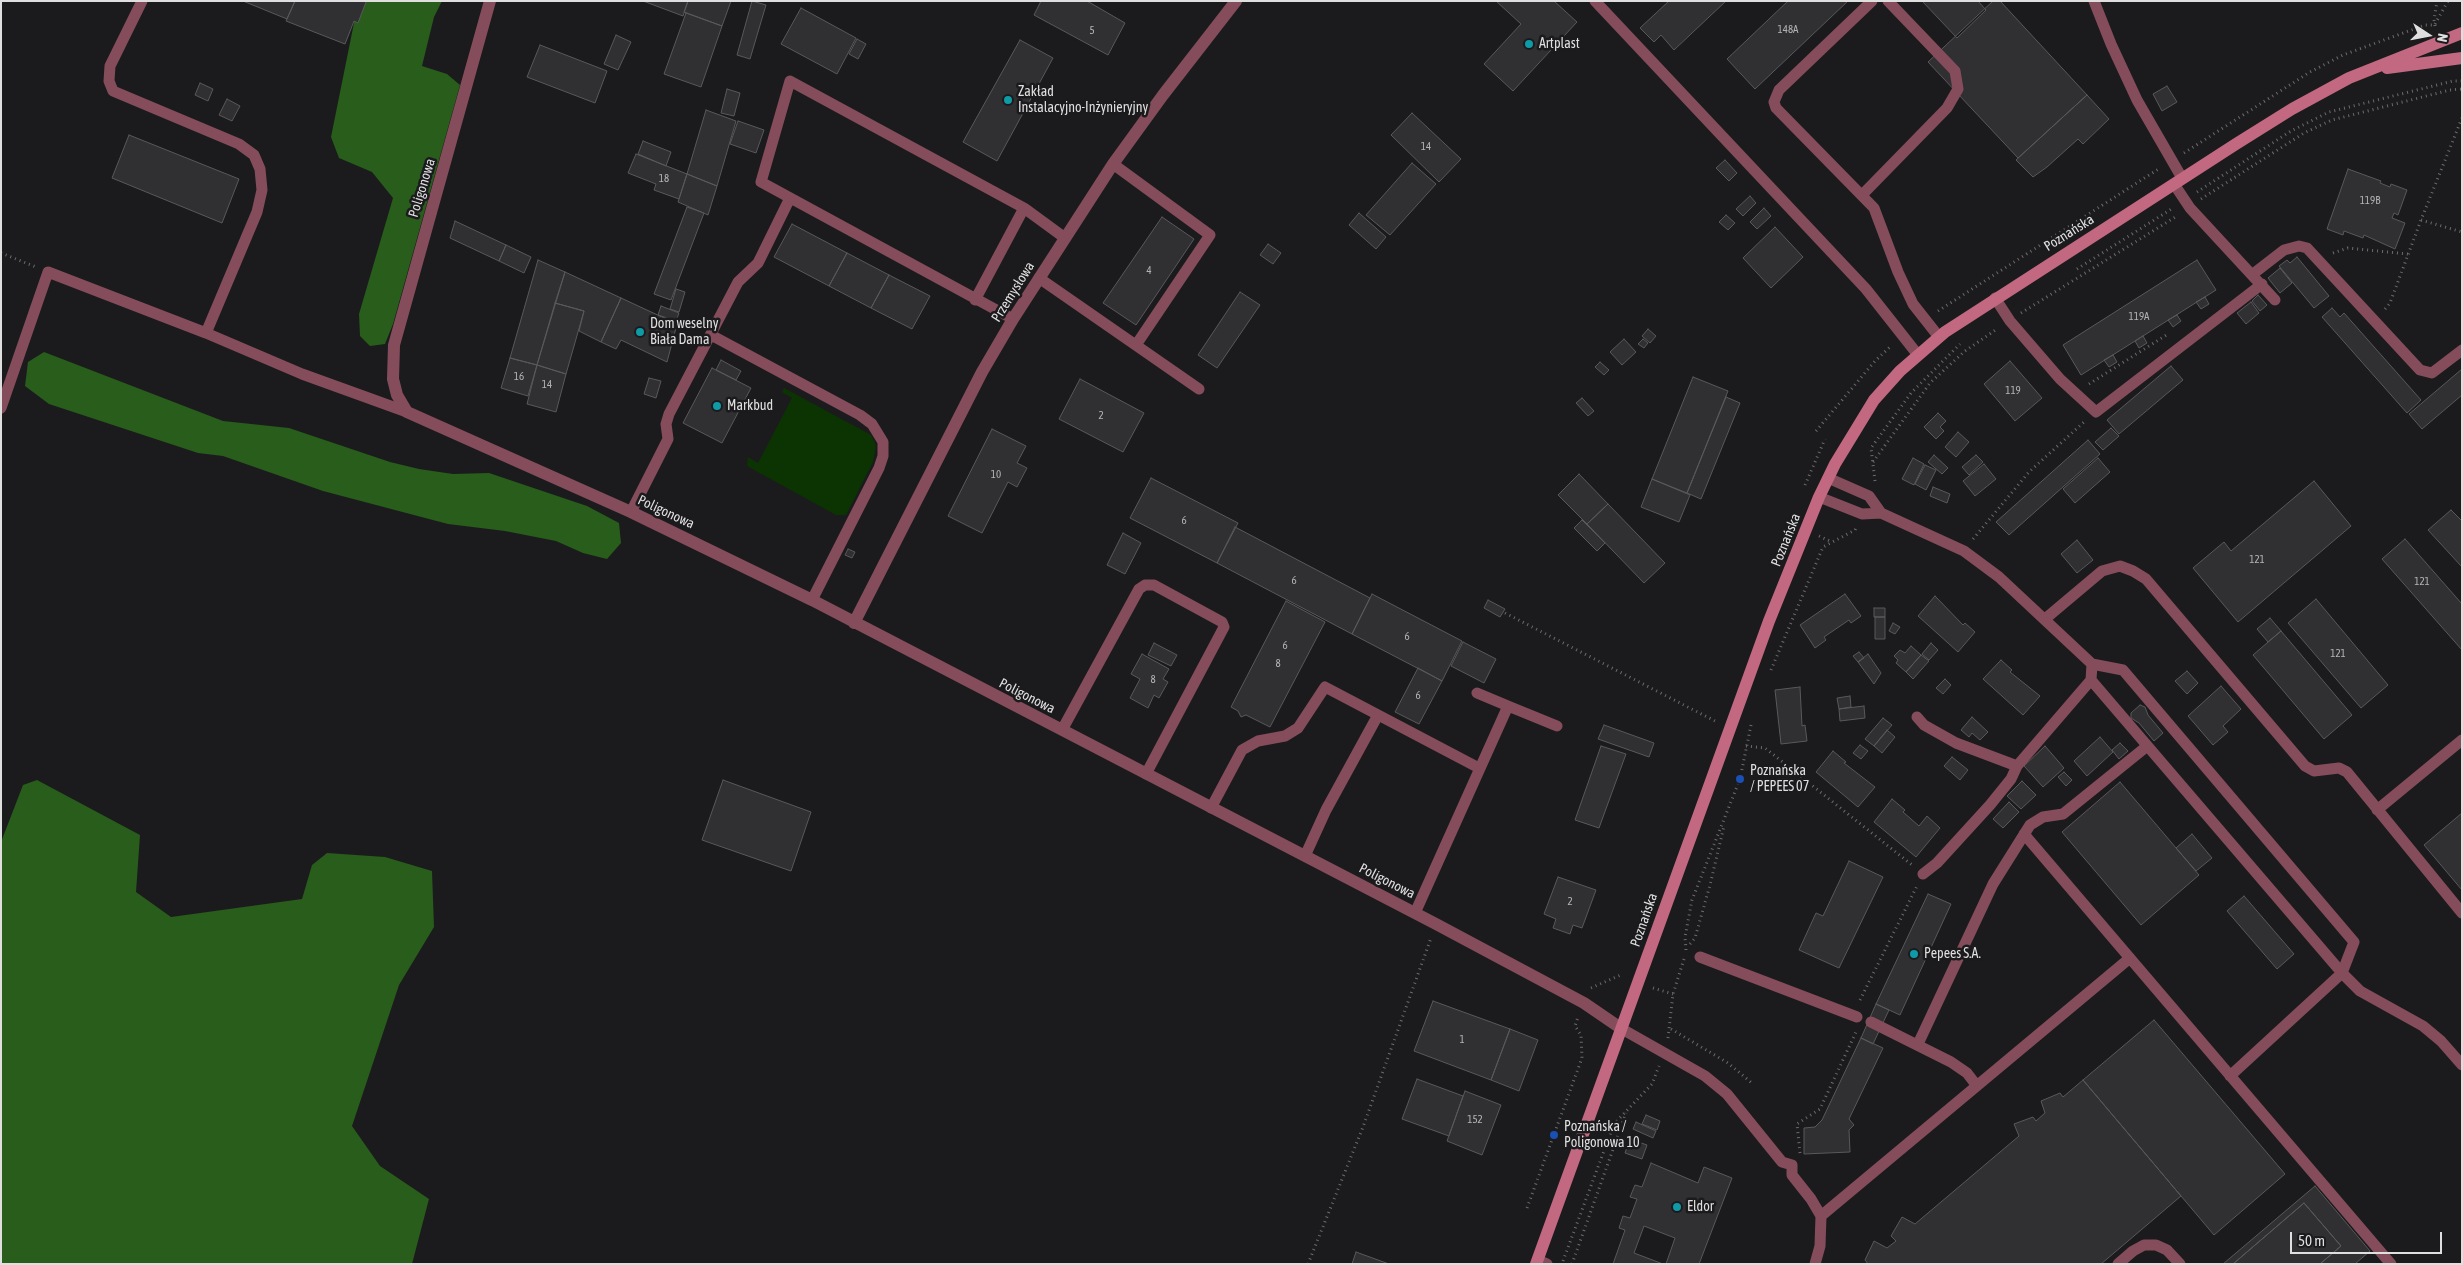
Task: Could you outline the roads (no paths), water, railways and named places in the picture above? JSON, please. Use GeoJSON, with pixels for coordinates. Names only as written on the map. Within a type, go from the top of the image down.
{"type":"FeatureCollection","features":[{"type":"Feature","properties":{"kind":"main road","name":"Poznańska"},"geometry":{"type":"LineString","coordinates":[[1540,1263],[1710,781],[1769,621],[1828,478],[1848,440],[1874,400],[1900,371],[1939,337],[1995,298],[2292,109],[2350,78],[2462,33]]}},
{"type":"Feature","properties":{"kind":"main road","name":"Poznańska"},"geometry":{"type":"LineString","coordinates":[[2372,70],[2462,58]]}},
{"type":"Feature","properties":{"kind":"street","name":"Poligonowa"},"geometry":{"type":"LineString","coordinates":[[490,1],[394,345],[393,379],[398,395],[407,412],[631,512],[812,600],[1436,924],[1584,1003],[1622,1029]]}},
{"type":"Feature","properties":{"kind":"street","name":"Przemysłowa"},"geometry":{"type":"LineString","coordinates":[[854,623],[982,372],[1013,319],[1113,164],[1163,95],[1236,1]]}},
{"type":"Feature","properties":{"kind":"lane"},"geometry":{"type":"LineString","coordinates":[[142,1],[110,66],[109,81],[113,91],[239,144],[254,155],[260,169],[262,190],[257,212],[206,333]]}},
{"type":"Feature","properties":{"kind":"lane"},"geometry":{"type":"LineString","coordinates":[[1872,1],[1779,90],[1775,97],[1776,108],[1874,208],[1898,272],[1913,304],[1939,337]]}},
{"type":"Feature","properties":{"kind":"lane"},"geometry":{"type":"LineString","coordinates":[[1862,195],[1947,108],[1955,98],[1958,89],[1954,71],[1888,1]]}},
{"type":"Feature","properties":{"kind":"lane"},"geometry":{"type":"LineString","coordinates":[[2094,1],[2137,100],[2178,181],[2187,204],[2275,300]]}},
{"type":"Feature","properties":{"kind":"lane"},"geometry":{"type":"LineString","coordinates":[[1602,4],[1866,290],[1918,355]]}},
{"type":"Feature","properties":{"kind":"lane"},"geometry":{"type":"LineString","coordinates":[[1013,319],[761,182],[790,81],[1024,208],[1065,238]]}},
{"type":"Feature","properties":{"kind":"lane"},"geometry":{"type":"LineString","coordinates":[[1113,164],[1210,235],[1136,345]]}},
{"type":"Feature","properties":{"kind":"lane"},"geometry":{"type":"LineString","coordinates":[[631,512],[668,439],[666,424],[669,414],[738,282],[758,264],[790,198]]}},
{"type":"Feature","properties":{"kind":"lane"},"geometry":{"type":"LineString","coordinates":[[975,300],[1024,208]]}},
{"type":"Feature","properties":{"kind":"lane"},"geometry":{"type":"LineString","coordinates":[[2253,274],[2274,256],[2290,247],[2307,248],[2420,370],[2432,373],[2462,350]]}},
{"type":"Feature","properties":{"kind":"lane","name":"Poligonowa"},"geometry":{"type":"LineString","coordinates":[[1,408],[48,272],[206,333],[302,374],[407,412]]}},
{"type":"Feature","properties":{"kind":"lane"},"geometry":{"type":"LineString","coordinates":[[1039,278],[1199,389]]}},
{"type":"Feature","properties":{"kind":"lane"},"geometry":{"type":"LineString","coordinates":[[1995,298],[2010,321],[2075,393],[2096,412],[2262,284]]}},
{"type":"Feature","properties":{"kind":"lane"},"geometry":{"type":"LineString","coordinates":[[711,335],[860,415],[872,424],[883,442],[883,456],[879,468],[812,600]]}},
{"type":"Feature","properties":{"kind":"lane"},"geometry":{"type":"LineString","coordinates":[[1828,478],[1869,496],[1881,512],[1964,551],[1999,577],[2092,664],[2123,670],[2354,942],[2342,973],[2230,1076]]}},
{"type":"Feature","properties":{"kind":"lane"},"geometry":{"type":"LineString","coordinates":[[1819,497],[1862,514],[1881,512]]}},
{"type":"Feature","properties":{"kind":"lane"},"geometry":{"type":"LineString","coordinates":[[2045,619],[2102,571],[2120,566],[2146,579],[2305,766],[2314,771],[2339,768],[2348,772],[2377,810],[2462,912]]}},
{"type":"Feature","properties":{"kind":"lane"},"geometry":{"type":"LineString","coordinates":[[1062,730],[1139,589],[1145,585],[1154,585],[1222,622],[1224,627],[1146,774]]}},
{"type":"Feature","properties":{"kind":"lane"},"geometry":{"type":"LineString","coordinates":[[2092,664],[2092,680],[2146,747],[2342,973],[2360,991],[2429,1031],[2441,1041],[2462,1065]]}},
{"type":"Feature","properties":{"kind":"lane"},"geometry":{"type":"LineString","coordinates":[[1923,874],[1937,863],[1990,805],[2011,779],[2018,766],[2092,680]]}},
{"type":"Feature","properties":{"kind":"lane"},"geometry":{"type":"LineString","coordinates":[[1211,808],[1242,750],[1258,741],[1285,736],[1298,728],[1325,687],[1479,768]]}},
{"type":"Feature","properties":{"kind":"lane"},"geometry":{"type":"LineString","coordinates":[[1477,693],[1557,726]]}},
{"type":"Feature","properties":{"kind":"lane"},"geometry":{"type":"LineString","coordinates":[[1415,913],[1508,706]]}},
{"type":"Feature","properties":{"kind":"lane"},"geometry":{"type":"LineString","coordinates":[[1305,856],[1326,810],[1378,715]]}},
{"type":"Feature","properties":{"kind":"lane"},"geometry":{"type":"LineString","coordinates":[[1917,716],[1924,725],[1956,743],[2018,766]]}},
{"type":"Feature","properties":{"kind":"lane"},"geometry":{"type":"LineString","coordinates":[[2377,810],[2462,740]]}},
{"type":"Feature","properties":{"kind":"lane"},"geometry":{"type":"LineString","coordinates":[[1918,1044],[1992,884],[2030,826],[2043,817],[2063,814],[2146,747]]}},
{"type":"Feature","properties":{"kind":"lane"},"geometry":{"type":"LineString","coordinates":[[2024,834],[2391,1264]]}},
{"type":"Feature","properties":{"kind":"lane"},"geometry":{"type":"LineString","coordinates":[[1700,957],[1857,1017]]}},
{"type":"Feature","properties":{"kind":"lane"},"geometry":{"type":"LineString","coordinates":[[1821,1216],[2130,958]]}},
{"type":"Feature","properties":{"kind":"lane"},"geometry":{"type":"LineString","coordinates":[[1871,1022],[1951,1062],[1967,1073],[1977,1086]]}},
{"type":"Feature","properties":{"kind":"lane"},"geometry":{"type":"LineString","coordinates":[[1622,1029],[1705,1076],[1727,1094],[1782,1162],[1792,1165],[1792,1175],[1811,1199],[1821,1216],[1820,1246],[1815,1264]]}},
{"type":"Feature","properties":{"kind":"lane"},"geometry":{"type":"LineString","coordinates":[[2118,1264],[2133,1251],[2144,1245],[2156,1245],[2167,1250],[2180,1264]]}},
{"type":"Feature","properties":{"kind":"place","name":"Artplast"},"geometry":{"type":"Point","coordinates":[1529,44]}},
{"type":"Feature","properties":{"kind":"place","name":"Zakład Instalacyjno-Inżynieryjny"},"geometry":{"type":"Point","coordinates":[1008,100]}},
{"type":"Feature","properties":{"kind":"place","name":"Dom weselny Biała Dama"},"geometry":{"type":"Point","coordinates":[640,332]}},
{"type":"Feature","properties":{"kind":"place","name":"Markbud"},"geometry":{"type":"Point","coordinates":[717,406]}},
{"type":"Feature","properties":{"kind":"place","name":"Poznańska / PEPEES 07"},"geometry":{"type":"Point","coordinates":[1740,779]}},
{"type":"Feature","properties":{"kind":"place","name":"Pepees S.A."},"geometry":{"type":"Point","coordinates":[1914,954]}},
{"type":"Feature","properties":{"kind":"place","name":"Poznańska / Poligonowa 10"},"geometry":{"type":"Point","coordinates":[1554,1135]}},
{"type":"Feature","properties":{"kind":"place","name":"Eldor"},"geometry":{"type":"Point","coordinates":[1677,1207]}}]}
